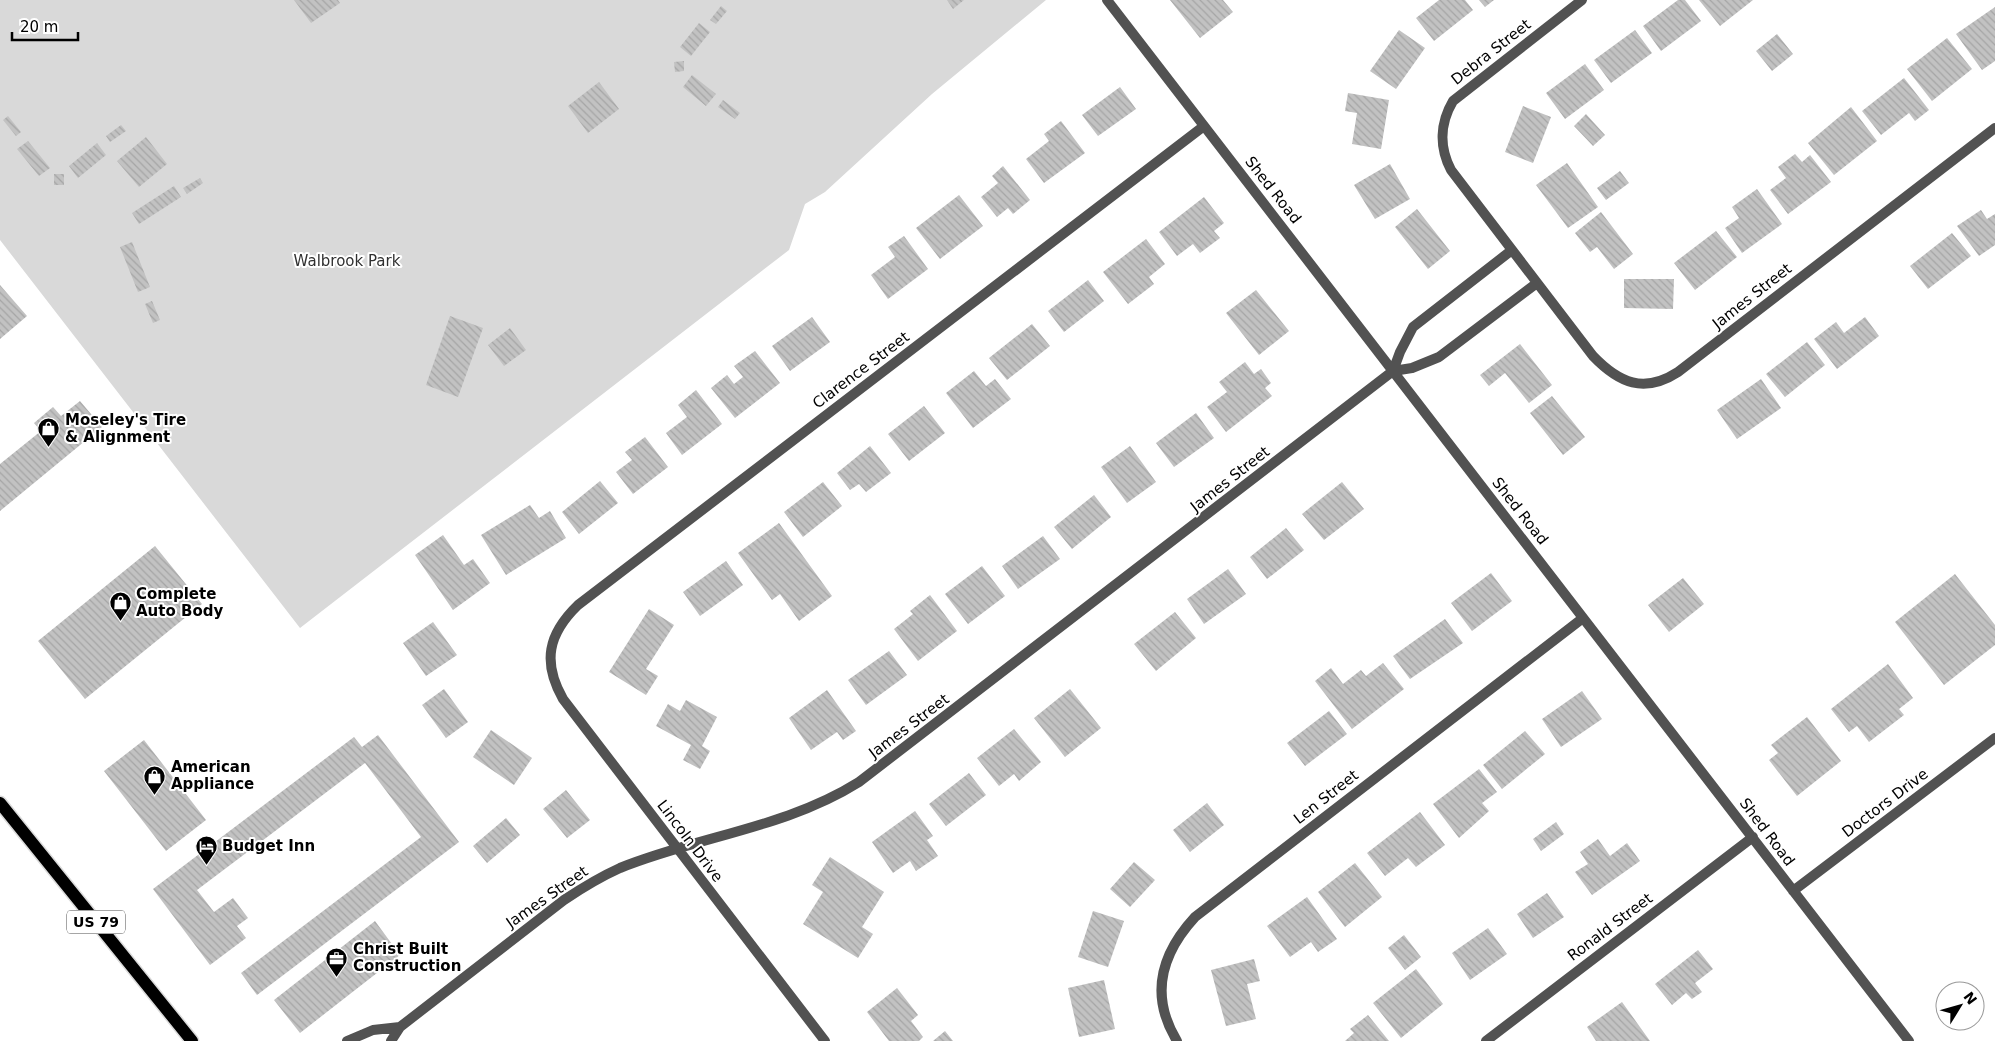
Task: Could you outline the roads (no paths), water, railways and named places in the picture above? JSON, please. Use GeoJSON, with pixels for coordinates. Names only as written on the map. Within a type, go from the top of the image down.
{"type":"FeatureCollection","features":[{"type":"Feature","properties":{"kind":"main road","name":"US 79"},"geometry":{"type":"LineString","coordinates":[[0,803],[192,1041]]}},
{"type":"Feature","properties":{"kind":"street","name":"Shed Road"},"geometry":{"type":"LineString","coordinates":[[1107,0],[1909,1041]]}},
{"type":"Feature","properties":{"kind":"street","name":"Debra Street"},"geometry":{"type":"LineString","coordinates":[[1524,265],[1451,170],[1444,158],[1442,135],[1447,112],[1453,101],[1464,91],[1582,0]]}},
{"type":"Feature","properties":{"kind":"street","name":"Clarence Street"},"geometry":{"type":"LineString","coordinates":[[551,650],[559,626],[578,605],[1204,126]]}},
{"type":"Feature","properties":{"kind":"street","name":"James Street"},"geometry":{"type":"LineString","coordinates":[[1524,265],[1593,356],[1606,369],[1618,377],[1632,382],[1645,385],[1657,382],[1678,372],[1995,128]]}},
{"type":"Feature","properties":{"kind":"street"},"geometry":{"type":"LineString","coordinates":[[1393,372],[1400,352],[1413,327],[1512,250]]}},
{"type":"Feature","properties":{"kind":"street","name":"James Street"},"geometry":{"type":"LineString","coordinates":[[391,1041],[400,1027],[583,888],[619,869],[677,849],[798,813],[836,797],[859,782],[1393,372],[1412,368],[1439,357],[1537,283]]}},
{"type":"Feature","properties":{"kind":"street","name":"Len Street"},"geometry":{"type":"LineString","coordinates":[[1177,1041],[1171,1032],[1163,1007],[1161,988],[1163,970],[1174,942],[1195,917],[1583,618]]}},
{"type":"Feature","properties":{"kind":"street","name":"Lincoln Drive"},"geometry":{"type":"LineString","coordinates":[[551,650],[553,677],[563,699],[825,1041]]}},
{"type":"Feature","properties":{"kind":"street","name":"Doctors Drive"},"geometry":{"type":"LineString","coordinates":[[1793,891],[1995,738]]}},
{"type":"Feature","properties":{"kind":"street","name":"Ronald Street"},"geometry":{"type":"LineString","coordinates":[[1486,1041],[1753,837]]}},
{"type":"Feature","properties":{"kind":"street"},"geometry":{"type":"LineString","coordinates":[[347,1041],[373,1030],[400,1027]]}},
{"type":"Feature","properties":{"kind":"place","name":"Moseley's Tire & Alignment"},"geometry":{"type":"Point","coordinates":[49,448]}},
{"type":"Feature","properties":{"kind":"place","name":"Complete Auto Body"},"geometry":{"type":"Point","coordinates":[120,622]}},
{"type":"Feature","properties":{"kind":"place","name":"American Appliance"},"geometry":{"type":"Point","coordinates":[155,795]}},
{"type":"Feature","properties":{"kind":"place","name":"Budget Inn"},"geometry":{"type":"Point","coordinates":[206,865]}},
{"type":"Feature","properties":{"kind":"place","name":"Christ Built Construction"},"geometry":{"type":"Point","coordinates":[337,977]}},
{"type":"Feature","properties":{"kind":"park label","name":"Walbrook Park"},"geometry":{"type":"Point","coordinates":[347,261]}}]}
